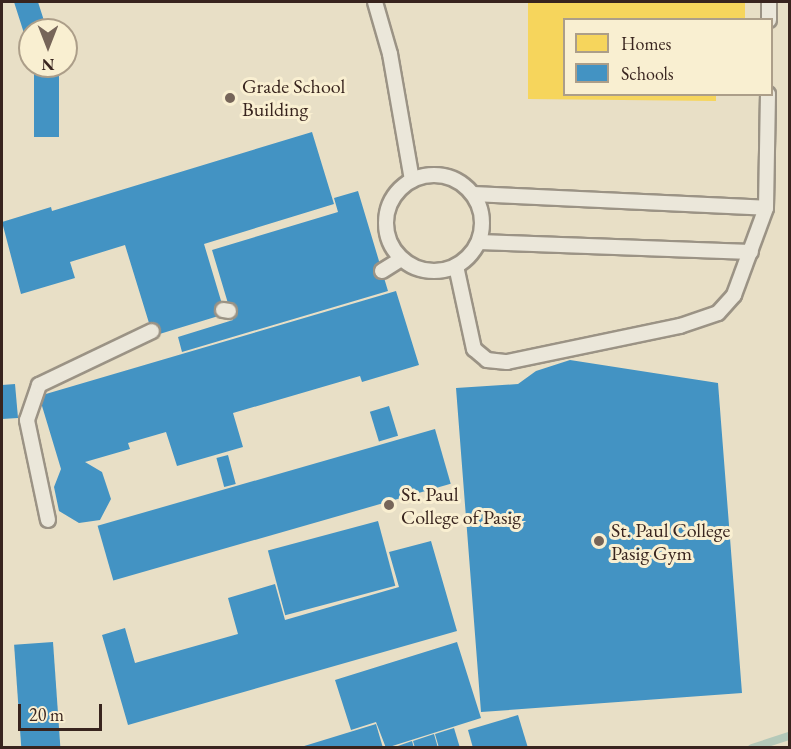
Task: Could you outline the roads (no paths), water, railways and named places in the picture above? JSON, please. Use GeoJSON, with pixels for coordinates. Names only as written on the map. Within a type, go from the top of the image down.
{"type":"FeatureCollection","features":[{"type":"Feature","properties":{"kind":"lane"},"geometry":{"type":"LineString","coordinates":[[375,2],[390,54],[412,180]]}},
{"type":"Feature","properties":{"kind":"lane"},"geometry":{"type":"LineString","coordinates":[[769,2],[769,18]]}},
{"type":"Feature","properties":{"kind":"lane"},"geometry":{"type":"LineString","coordinates":[[456,266],[474,349],[488,360],[507,362],[702,321],[730,302],[766,208],[768,96]]}},
{"type":"Feature","properties":{"kind":"lane"},"geometry":{"type":"LineString","coordinates":[[473,194],[483,226],[479,242],[470,256],[456,266],[423,270],[400,259],[387,237],[386,220],[399,190],[412,180],[446,176],[473,194],[766,208]]}},
{"type":"Feature","properties":{"kind":"lane"},"geometry":{"type":"LineString","coordinates":[[479,242],[751,252]]}},
{"type":"Feature","properties":{"kind":"lane"},"geometry":{"type":"LineString","coordinates":[[382,271],[400,259]]}},
{"type":"Feature","properties":{"kind":"lane"},"geometry":{"type":"LineString","coordinates":[[48,520],[27,420],[39,385],[152,331]]}},
{"type":"Feature","properties":{"kind":"waterway"},"geometry":{"type":"LineString","coordinates":[[752,748],[790,736]]}},
{"type":"Feature","properties":{"kind":"place","name":"Grade School Building"},"geometry":{"type":"Point","coordinates":[230,98]}},
{"type":"Feature","properties":{"kind":"place","name":"St. Paul College of Pasig"},"geometry":{"type":"Point","coordinates":[389,505]}},
{"type":"Feature","properties":{"kind":"place","name":"St. Paul College Pasig Gym"},"geometry":{"type":"Point","coordinates":[599,541]}}]}
